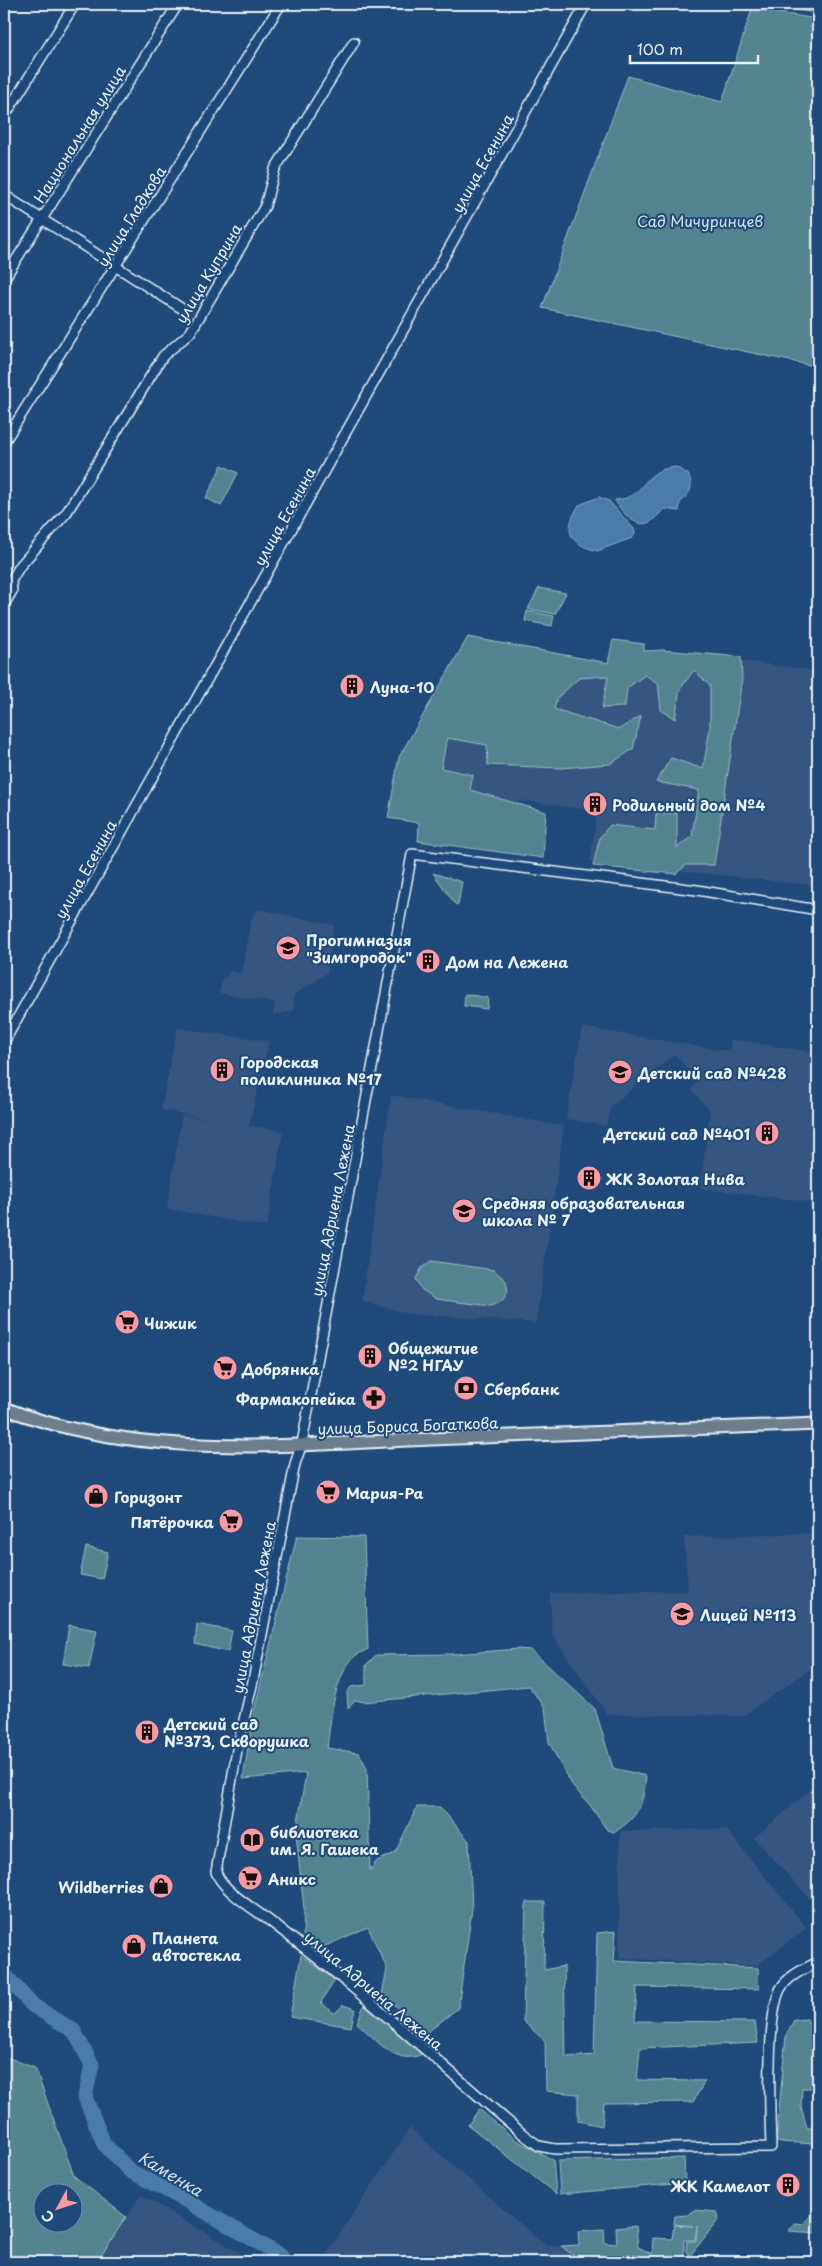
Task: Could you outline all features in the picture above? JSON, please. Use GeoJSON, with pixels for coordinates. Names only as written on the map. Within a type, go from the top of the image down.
{"type":"FeatureCollection","features":[{"type":"Feature","properties":{"kind":"main road","name":"улица Бориса Богаткова"},"geometry":{"type":"LineString","coordinates":[[4,1408],[72,1430],[124,1440],[206,1446],[818,1424]]}},
{"type":"Feature","properties":{"kind":"street"},"geometry":{"type":"LineString","coordinates":[[4,117],[75,4]]}},
{"type":"Feature","properties":{"kind":"street","name":"Национальная улица"},"geometry":{"type":"LineString","coordinates":[[4,279],[178,4]]}},
{"type":"Feature","properties":{"kind":"street","name":"улица Гладкова"},"geometry":{"type":"LineString","coordinates":[[4,442],[280,4]]}},
{"type":"Feature","properties":{"kind":"street","name":"улица Есенина"},"geometry":{"type":"LineString","coordinates":[[4,1042],[586,4]]}},
{"type":"Feature","properties":{"kind":"street","name":"улица Куприна"},"geometry":{"type":"LineString","coordinates":[[4,605],[12,591],[8,579],[67,512],[163,356],[190,333],[265,206],[275,169],[354,42]]}},
{"type":"Feature","properties":{"kind":"street"},"geometry":{"type":"LineString","coordinates":[[4,195],[181,308]]}},
{"type":"Feature","properties":{"kind":"street","name":"улица Адриена Лежена"},"geometry":{"type":"LineString","coordinates":[[818,910],[697,890],[412,854],[302,1444],[295,1464],[253,1681],[237,1750],[216,1872],[219,1880],[298,1942],[524,2136],[539,2146],[555,2149],[771,2147],[770,2078],[773,2007],[783,1984],[793,1975],[818,1962]]}},
{"type":"Feature","properties":{"kind":"shaded area"},"geometry":{"type":"Polygon","coordinates":[[[676,467],[688,474],[691,483],[688,494],[680,503],[679,511],[665,509],[653,520],[642,524],[631,519],[621,510],[615,500],[626,498],[633,494],[656,473],[664,469],[676,467]]]}},
{"type":"Feature","properties":{"kind":"shaded area"},"geometry":{"type":"Polygon","coordinates":[[[599,497],[609,501],[634,529],[635,534],[632,538],[597,551],[587,548],[574,540],[570,529],[574,514],[579,505],[599,497]]]}},
{"type":"Feature","properties":{"kind":"shaded area"},"geometry":{"type":"Polygon","coordinates":[[[468,637],[608,663],[729,659],[818,671],[818,886],[590,861],[597,811],[518,800],[513,839],[388,818],[399,757],[468,637]]]}},
{"type":"Feature","properties":{"kind":"shaded area","name":"Прогимназия \"Зимгородок\""},"geometry":{"type":"Polygon","coordinates":[[[258,909],[334,925],[327,973],[294,995],[294,1011],[273,1015],[275,1003],[219,993],[223,978],[227,977],[229,971],[241,973],[251,919],[258,909]]]}},
{"type":"Feature","properties":{"kind":"shaded area"},"geometry":{"type":"Polygon","coordinates":[[[582,1027],[720,1050],[730,1050],[731,1039],[818,1053],[818,1203],[700,1188],[710,1111],[691,1089],[698,1081],[675,1054],[611,1106],[606,1126],[566,1119],[582,1027]]]}},
{"type":"Feature","properties":{"kind":"shaded area"},"geometry":{"type":"Polygon","coordinates":[[[177,1028],[269,1041],[249,1126],[283,1131],[267,1227],[167,1209],[182,1115],[228,1123],[161,1110],[177,1028]]]}},
{"type":"Feature","properties":{"kind":"shaded area","name":"Средняя образовательная школа № 7"},"geometry":{"type":"Polygon","coordinates":[[[391,1095],[564,1126],[536,1323],[408,1314],[362,1301],[391,1095]]]}},
{"type":"Feature","properties":{"kind":"shaded area","name":"Лицей №113"},"geometry":{"type":"Polygon","coordinates":[[[815,1533],[813,1667],[743,1716],[607,1714],[552,1635],[550,1593],[688,1591],[684,1537],[815,1533]]]}},
{"type":"Feature","properties":{"kind":"shaded area"},"geometry":{"type":"Polygon","coordinates":[[[818,1783],[818,1908],[754,1838],[818,1783]]]}},
{"type":"Feature","properties":{"kind":"shaded area"},"geometry":{"type":"Polygon","coordinates":[[[726,1829],[807,1928],[756,1966],[619,1958],[620,1831],[726,1829]]]}},
{"type":"Feature","properties":{"kind":"shaded area"},"geometry":{"type":"Polygon","coordinates":[[[410,2128],[546,2246],[561,2246],[582,2262],[321,2262],[410,2128]]]}},
{"type":"Feature","properties":{"kind":"shaded area"},"geometry":{"type":"Polygon","coordinates":[[[141,2195],[256,2262],[97,2262],[141,2195]]]}},
{"type":"Feature","properties":{"kind":"green space","name":"Сад Мичуринцев"},"geometry":{"type":"Polygon","coordinates":[[[752,9],[818,19],[818,367],[542,308],[628,76],[722,102],[752,9]]]}},
{"type":"Feature","properties":{"kind":"green space"},"geometry":{"type":"Polygon","coordinates":[[[222,465],[238,473],[221,506],[206,498],[222,465]]]}},
{"type":"Feature","properties":{"kind":"green space"},"geometry":{"type":"Polygon","coordinates":[[[539,588],[566,593],[555,614],[528,609],[539,588]]]}},
{"type":"Feature","properties":{"kind":"green space"},"geometry":{"type":"Polygon","coordinates":[[[527,611],[554,616],[552,626],[525,621],[527,611]]]}},
{"type":"Feature","properties":{"kind":"green space"},"geometry":{"type":"Polygon","coordinates":[[[468,637],[608,663],[613,640],[644,644],[644,651],[663,650],[741,657],[742,679],[714,865],[686,865],[676,874],[593,866],[600,837],[610,825],[655,830],[656,814],[677,813],[677,848],[692,836],[699,790],[656,782],[671,758],[703,769],[710,728],[710,686],[694,670],[680,689],[675,719],[661,710],[658,683],[645,675],[627,688],[625,707],[602,708],[608,676],[579,678],[557,698],[554,709],[619,729],[641,716],[633,749],[610,764],[561,768],[488,765],[487,745],[447,738],[441,768],[473,775],[470,790],[546,812],[543,858],[418,841],[419,823],[388,818],[399,757],[468,637]]]}},
{"type":"Feature","properties":{"kind":"green space"},"geometry":{"type":"Polygon","coordinates":[[[433,873],[462,882],[458,905],[455,904],[433,873]]]}},
{"type":"Feature","properties":{"kind":"green space"},"geometry":{"type":"Polygon","coordinates":[[[465,994],[488,998],[487,1009],[464,1006],[465,994]]]}},
{"type":"Feature","properties":{"kind":"green space"},"geometry":{"type":"Polygon","coordinates":[[[431,1261],[494,1270],[506,1281],[508,1292],[501,1302],[491,1306],[437,1299],[422,1290],[416,1279],[421,1269],[431,1261]]]}},
{"type":"Feature","properties":{"kind":"green space"},"geometry":{"type":"Polygon","coordinates":[[[297,1536],[364,1537],[368,1649],[352,1659],[341,1679],[334,1701],[327,1748],[359,1753],[367,1768],[370,1870],[377,1861],[395,1853],[417,1807],[440,1807],[469,1841],[472,1909],[458,2008],[424,2035],[409,2017],[382,1994],[387,1969],[368,1927],[321,1948],[313,1948],[303,1935],[304,1909],[296,1834],[306,1773],[243,1779],[254,1711],[297,1536]]]}},
{"type":"Feature","properties":{"kind":"green space"},"geometry":{"type":"Polygon","coordinates":[[[86,1547],[108,1552],[102,1579],[80,1575],[86,1547]]]}},
{"type":"Feature","properties":{"kind":"green space"},"geometry":{"type":"Polygon","coordinates":[[[197,1624],[232,1631],[228,1652],[195,1644],[197,1624]]]}},
{"type":"Feature","properties":{"kind":"green space"},"geometry":{"type":"Polygon","coordinates":[[[69,1625],[97,1630],[89,1668],[63,1664],[69,1625]]]}},
{"type":"Feature","properties":{"kind":"green space"},"geometry":{"type":"Polygon","coordinates":[[[518,1649],[531,1650],[595,1709],[613,1768],[646,1776],[639,1808],[630,1820],[615,1832],[607,1830],[590,1805],[574,1788],[549,1742],[545,1708],[529,1686],[364,1702],[355,1700],[348,1709],[347,1693],[351,1687],[366,1685],[366,1665],[376,1655],[454,1654],[518,1649]]]}},
{"type":"Feature","properties":{"kind":"green space"},"geometry":{"type":"Polygon","coordinates":[[[526,1902],[545,1902],[544,1970],[564,1966],[566,2057],[594,2055],[597,1933],[616,1931],[614,1961],[758,1968],[759,1989],[637,1987],[635,2021],[755,2022],[758,2043],[640,2048],[637,2080],[705,2081],[693,2102],[604,2103],[602,2126],[578,2121],[578,2094],[546,2091],[545,2041],[523,2021],[526,1902]]]}},
{"type":"Feature","properties":{"kind":"green space"},"geometry":{"type":"Polygon","coordinates":[[[301,1955],[335,1980],[321,2002],[334,2014],[343,2005],[355,2009],[351,2027],[290,2017],[301,1955]]]}},
{"type":"Feature","properties":{"kind":"green space"},"geometry":{"type":"Polygon","coordinates":[[[364,2005],[422,2054],[404,2057],[395,2054],[379,2043],[357,2023],[364,2005]]]}},
{"type":"Feature","properties":{"kind":"green space"},"geometry":{"type":"Polygon","coordinates":[[[807,2019],[812,2029],[818,2031],[818,2088],[802,2088],[801,2107],[807,2128],[818,2128],[818,2144],[776,2142],[786,2035],[794,2020],[807,2019]]]}},
{"type":"Feature","properties":{"kind":"green space"},"geometry":{"type":"Polygon","coordinates":[[[4,2056],[35,2068],[74,2176],[126,2217],[97,2262],[4,2262],[4,2056]]]}},
{"type":"Feature","properties":{"kind":"green space"},"geometry":{"type":"Polygon","coordinates":[[[479,2109],[516,2140],[553,2160],[556,2194],[468,2125],[479,2109]]]}},
{"type":"Feature","properties":{"kind":"green space"},"geometry":{"type":"Polygon","coordinates":[[[684,2158],[685,2183],[560,2194],[558,2161],[684,2158]]]}},
{"type":"Feature","properties":{"kind":"green space"},"geometry":{"type":"Polygon","coordinates":[[[818,2205],[818,2233],[789,2231],[795,2223],[804,2224],[818,2205]]]}},
{"type":"Feature","properties":{"kind":"green space"},"geometry":{"type":"Polygon","coordinates":[[[695,2210],[717,2212],[719,2219],[690,2256],[686,2251],[687,2241],[696,2241],[697,2226],[695,2240],[684,2240],[684,2262],[582,2262],[561,2246],[579,2245],[578,2231],[604,2229],[605,2243],[617,2244],[616,2228],[636,2226],[638,2247],[652,2254],[653,2238],[672,2239],[674,2225],[693,2226],[674,2224],[675,2216],[688,2215],[695,2210]]]}},
{"type":"Feature","properties":{"kind":"waterway","name":"Каменка"},"geometry":{"type":"LineString","coordinates":[[4,1974],[32,2005],[74,2031],[92,2065],[85,2097],[104,2144],[130,2171],[185,2200],[281,2256]]}},
{"type":"Feature","properties":{"kind":"tram line"},"geometry":{"type":"LineString","coordinates":[[753,4],[818,13]]}},
{"type":"Feature","properties":{"kind":"place","name":"Луна-10"},"geometry":{"type":"Point","coordinates":[352,686]}},
{"type":"Feature","properties":{"kind":"place","name":"Родильный дом №4"},"geometry":{"type":"Point","coordinates":[595,804]}},
{"type":"Feature","properties":{"kind":"place","name":"Прогимназия \"Зимгородок\""},"geometry":{"type":"Point","coordinates":[288,948]}},
{"type":"Feature","properties":{"kind":"place","name":"Дом на Лежена"},"geometry":{"type":"Point","coordinates":[428,961]}},
{"type":"Feature","properties":{"kind":"place","name":"Городская поликлиника №17"},"geometry":{"type":"Point","coordinates":[222,1070]}},
{"type":"Feature","properties":{"kind":"place","name":"Детский сад №428"},"geometry":{"type":"Point","coordinates":[620,1072]}},
{"type":"Feature","properties":{"kind":"place","name":"Детский сад №401"},"geometry":{"type":"Point","coordinates":[767,1133]}},
{"type":"Feature","properties":{"kind":"place","name":"ЖК Золотая Нива"},"geometry":{"type":"Point","coordinates":[589,1178]}},
{"type":"Feature","properties":{"kind":"place","name":"Средняя образовательная школа № 7"},"geometry":{"type":"Point","coordinates":[464,1211]}},
{"type":"Feature","properties":{"kind":"place","name":"Чижик"},"geometry":{"type":"Point","coordinates":[127,1322]}},
{"type":"Feature","properties":{"kind":"place","name":"Общежитие №2 НГАУ"},"geometry":{"type":"Point","coordinates":[370,1356]}},
{"type":"Feature","properties":{"kind":"place","name":"Добрянка"},"geometry":{"type":"Point","coordinates":[225,1368]}},
{"type":"Feature","properties":{"kind":"place","name":"Сбербанк"},"geometry":{"type":"Point","coordinates":[466,1388]}},
{"type":"Feature","properties":{"kind":"place","name":"Фармакопейка"},"geometry":{"type":"Point","coordinates":[374,1398]}},
{"type":"Feature","properties":{"kind":"place","name":"Мария-Ра"},"geometry":{"type":"Point","coordinates":[328,1492]}},
{"type":"Feature","properties":{"kind":"place","name":"Горизонт"},"geometry":{"type":"Point","coordinates":[96,1496]}},
{"type":"Feature","properties":{"kind":"place","name":"Пятёрочка"},"geometry":{"type":"Point","coordinates":[231,1521]}},
{"type":"Feature","properties":{"kind":"place","name":"Лицей №113"},"geometry":{"type":"Point","coordinates":[682,1614]}},
{"type":"Feature","properties":{"kind":"place","name":"Детский сад №373, Скворушка"},"geometry":{"type":"Point","coordinates":[147,1732]}},
{"type":"Feature","properties":{"kind":"place","name":"библиотека им. Я. Гашека"},"geometry":{"type":"Point","coordinates":[252,1840]}},
{"type":"Feature","properties":{"kind":"place","name":"Аникс"},"geometry":{"type":"Point","coordinates":[250,1878]}},
{"type":"Feature","properties":{"kind":"place","name":"Wildberries"},"geometry":{"type":"Point","coordinates":[161,1886]}},
{"type":"Feature","properties":{"kind":"place","name":"Планета автостекла"},"geometry":{"type":"Point","coordinates":[134,1946]}},
{"type":"Feature","properties":{"kind":"place","name":"ЖК Камелот"},"geometry":{"type":"Point","coordinates":[788,2185]}}]}
